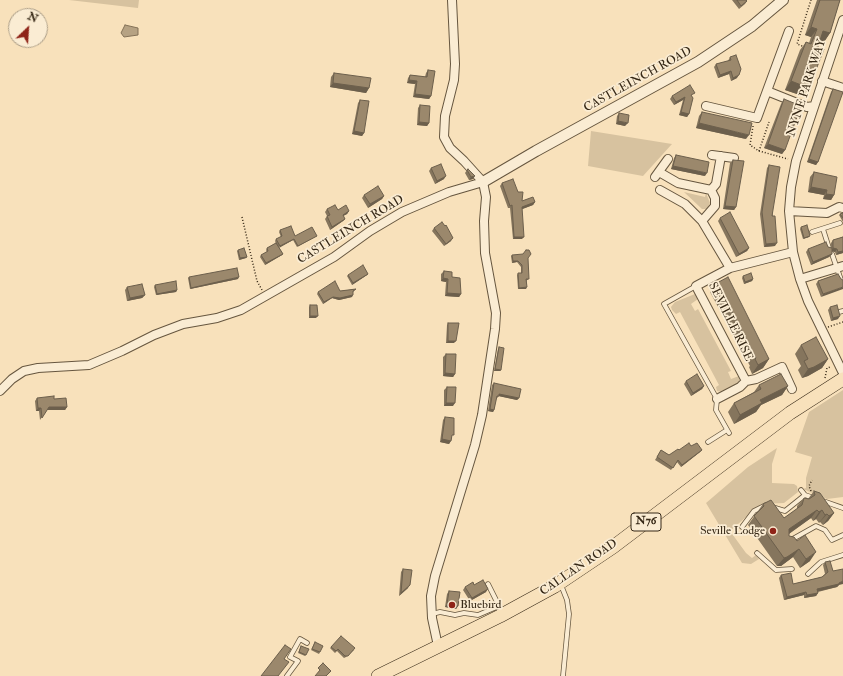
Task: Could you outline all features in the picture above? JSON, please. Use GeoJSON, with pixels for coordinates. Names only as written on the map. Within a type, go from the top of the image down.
{"type":"FeatureCollection","features":[{"type":"Feature","properties":{"kind":"main road","name":"CALLAN ROAD"},"geometry":{"type":"LineString","coordinates":[[378,676],[512,610],[559,583],[612,547],[790,413],[843,379]]}},
{"type":"Feature","properties":{"kind":"street"},"geometry":{"type":"LineString","coordinates":[[438,646],[432,614],[431,596],[435,576],[475,445],[482,415],[495,329],[494,298],[485,253],[484,221],[486,197],[483,182],[464,160],[450,148],[444,137],[445,116],[454,80],[455,64],[452,0]]}},
{"type":"Feature","properties":{"kind":"street","name":"CASTLEINCH ROAD"},"geometry":{"type":"LineString","coordinates":[[0,391],[12,379],[24,371],[38,368],[89,365],[154,335],[183,324],[217,318],[241,310],[334,257],[370,231],[402,212],[449,192],[483,182],[536,150],[698,62],[752,26],[782,0]]}},
{"type":"Feature","properties":{"kind":"street","name":"NYNE PARK WAY"},"geometry":{"type":"LineString","coordinates":[[843,20],[814,106],[790,187],[793,252],[800,279],[808,301],[823,329],[843,373]]}},
{"type":"Feature","properties":{"kind":"street"},"geometry":{"type":"LineString","coordinates":[[706,106],[756,118],[790,31]]}},
{"type":"Feature","properties":{"kind":"street"},"geometry":{"type":"LineString","coordinates":[[822,81],[843,88]]}},
{"type":"Feature","properties":{"kind":"street"},"geometry":{"type":"LineString","coordinates":[[767,90],[807,107],[814,106]]}},
{"type":"Feature","properties":{"kind":"street"},"geometry":{"type":"LineString","coordinates":[[712,154],[734,158]]}},
{"type":"Feature","properties":{"kind":"street"},"geometry":{"type":"LineString","coordinates":[[711,190],[716,184],[722,156]]}},
{"type":"Feature","properties":{"kind":"street"},"geometry":{"type":"LineString","coordinates":[[668,159],[657,174],[678,183],[711,190]]}},
{"type":"Feature","properties":{"kind":"street"},"geometry":{"type":"LineString","coordinates":[[660,190],[685,204],[702,221],[730,268]]}},
{"type":"Feature","properties":{"kind":"street"},"geometry":{"type":"LineString","coordinates":[[702,221],[716,206],[715,198],[711,190]]}},
{"type":"Feature","properties":{"kind":"street"},"geometry":{"type":"LineString","coordinates":[[790,211],[827,213],[839,207],[843,208]]}},
{"type":"Feature","properties":{"kind":"street","name":"SEVILLE RISE"},"geometry":{"type":"LineString","coordinates":[[746,381],[696,286],[730,268],[793,252]]}},
{"type":"Feature","properties":{"kind":"street"},"geometry":{"type":"LineString","coordinates":[[800,279],[840,267]]}},
{"type":"Feature","properties":{"kind":"street","name":"SEVILLE RISE"},"geometry":{"type":"LineString","coordinates":[[717,399],[740,387],[746,381],[756,379],[782,366],[792,389]]}},
{"type":"Feature","properties":{"kind":"lane"},"geometry":{"type":"LineString","coordinates":[[812,232],[840,223]]}},
{"type":"Feature","properties":{"kind":"lane"},"geometry":{"type":"LineString","coordinates":[[823,229],[829,248]]}},
{"type":"Feature","properties":{"kind":"lane"},"geometry":{"type":"LineString","coordinates":[[832,254],[840,267],[841,280]]}},
{"type":"Feature","properties":{"kind":"lane"},"geometry":{"type":"LineString","coordinates":[[696,286],[664,304],[717,399],[716,410],[728,431],[708,442]]}},
{"type":"Feature","properties":{"kind":"lane"},"geometry":{"type":"LineString","coordinates":[[801,490],[843,508]]}},
{"type":"Feature","properties":{"kind":"lane"},"geometry":{"type":"LineString","coordinates":[[742,527],[754,511],[763,506],[766,505],[785,511],[807,493]]}},
{"type":"Feature","properties":{"kind":"lane"},"geometry":{"type":"LineString","coordinates":[[786,543],[816,526],[825,530],[832,540],[843,535]]}},
{"type":"Feature","properties":{"kind":"lane"},"geometry":{"type":"LineString","coordinates":[[757,553],[776,570],[792,569]]}},
{"type":"Feature","properties":{"kind":"lane"},"geometry":{"type":"LineString","coordinates":[[808,574],[821,562],[843,555]]}},
{"type":"Feature","properties":{"kind":"lane"},"geometry":{"type":"LineString","coordinates":[[559,583],[567,600],[568,614],[563,676]]}},
{"type":"Feature","properties":{"kind":"lane"},"geometry":{"type":"LineString","coordinates":[[432,614],[440,612],[455,615],[464,613],[478,615],[499,606],[488,584]]}},
{"type":"Feature","properties":{"kind":"lane"},"geometry":{"type":"LineString","coordinates":[[287,676],[298,661],[290,657],[300,639],[307,643]]}},
{"type":"Feature","properties":{"kind":"path"},"geometry":{"type":"LineString","coordinates":[[811,0],[797,44],[811,49]]}},
{"type":"Feature","properties":{"kind":"path"},"geometry":{"type":"LineString","coordinates":[[760,151],[769,122]]}},
{"type":"Feature","properties":{"kind":"path"},"geometry":{"type":"LineString","coordinates":[[753,126],[750,145],[760,151],[796,163]]}},
{"type":"Feature","properties":{"kind":"path"},"geometry":{"type":"LineString","coordinates":[[242,217],[257,280],[266,296]]}},
{"type":"Feature","properties":{"kind":"path"},"geometry":{"type":"LineString","coordinates":[[823,329],[843,322]]}},
{"type":"Feature","properties":{"kind":"path"},"geometry":{"type":"LineString","coordinates":[[807,493],[811,491],[810,486],[812,480]]}},
{"type":"Feature","properties":{"kind":"shaded area"},"geometry":{"type":"Polygon","coordinates":[[[69,0],[139,0],[138,8],[69,0]]]}},
{"type":"Feature","properties":{"kind":"shaded area"},"geometry":{"type":"Polygon","coordinates":[[[125,25],[138,28],[138,35],[124,37],[121,33],[125,25]]]}},
{"type":"Feature","properties":{"kind":"shaded area"},"geometry":{"type":"Polygon","coordinates":[[[591,131],[672,144],[643,176],[588,166],[591,131]]]}},
{"type":"Feature","properties":{"kind":"shaded area"},"geometry":{"type":"Polygon","coordinates":[[[684,192],[705,197],[706,193],[710,203],[707,209],[702,209],[684,192]]]}},
{"type":"Feature","properties":{"kind":"shaded area"},"geometry":{"type":"Polygon","coordinates":[[[695,294],[698,299],[691,304],[695,311],[698,309],[731,371],[728,372],[731,379],[739,376],[740,378],[738,384],[722,392],[717,391],[716,387],[719,385],[680,312],[676,314],[671,307],[675,302],[695,294]]]}},
{"type":"Feature","properties":{"kind":"shaded area"},"geometry":{"type":"Polygon","coordinates":[[[843,390],[843,497],[827,499],[803,489],[806,488],[806,478],[812,457],[795,452],[809,412],[843,390]]]}},
{"type":"Feature","properties":{"kind":"shaded area"},"geometry":{"type":"Polygon","coordinates":[[[777,448],[772,464],[772,483],[794,484],[797,486],[798,492],[784,503],[761,504],[730,531],[746,553],[752,558],[756,555],[759,559],[751,564],[742,563],[706,503],[748,467],[777,448]]]}},
{"type":"Feature","properties":{"kind":"building"},"geometry":{"type":"Polygon","coordinates":[[[737,0],[746,0],[747,1],[741,6],[737,0]]]}},
{"type":"Feature","properties":{"kind":"building"},"geometry":{"type":"Polygon","coordinates":[[[820,0],[840,0],[830,33],[823,31],[818,47],[824,49],[809,88],[791,81],[806,42],[811,44],[817,29],[811,27],[820,0]]]}},
{"type":"Feature","properties":{"kind":"building"},"geometry":{"type":"Polygon","coordinates":[[[736,55],[741,69],[739,75],[733,78],[731,71],[720,75],[716,64],[731,60],[730,57],[736,55]]]}},
{"type":"Feature","properties":{"kind":"building"},"geometry":{"type":"Polygon","coordinates":[[[428,70],[435,71],[431,96],[415,94],[417,81],[409,80],[410,75],[427,77],[428,70]]]}},
{"type":"Feature","properties":{"kind":"building"},"geometry":{"type":"Polygon","coordinates":[[[334,73],[371,78],[369,88],[333,83],[334,73]]]}},
{"type":"Feature","properties":{"kind":"building"},"geometry":{"type":"Polygon","coordinates":[[[690,85],[695,93],[691,95],[693,98],[689,114],[681,112],[685,97],[676,102],[672,96],[690,85]]]}},
{"type":"Feature","properties":{"kind":"building"},"geometry":{"type":"Polygon","coordinates":[[[833,89],[843,92],[818,162],[809,159],[833,89]]]}},
{"type":"Feature","properties":{"kind":"building"},"geometry":{"type":"Polygon","coordinates":[[[784,99],[801,106],[785,150],[768,144],[784,99]]]}},
{"type":"Feature","properties":{"kind":"building"},"geometry":{"type":"Polygon","coordinates":[[[360,100],[369,101],[364,133],[354,131],[360,100]]]}},
{"type":"Feature","properties":{"kind":"building"},"geometry":{"type":"Polygon","coordinates":[[[420,105],[430,106],[429,123],[419,122],[420,105]]]}},
{"type":"Feature","properties":{"kind":"building"},"geometry":{"type":"Polygon","coordinates":[[[702,112],[752,123],[749,135],[699,123],[702,112]]]}},
{"type":"Feature","properties":{"kind":"building"},"geometry":{"type":"Polygon","coordinates":[[[619,113],[629,115],[628,123],[618,121],[619,113]]]}},
{"type":"Feature","properties":{"kind":"building"},"geometry":{"type":"Polygon","coordinates":[[[676,155],[709,162],[707,173],[673,166],[676,155]]]}},
{"type":"Feature","properties":{"kind":"building"},"geometry":{"type":"Polygon","coordinates":[[[733,160],[744,161],[736,207],[725,206],[733,160]]]}},
{"type":"Feature","properties":{"kind":"building"},"geometry":{"type":"Polygon","coordinates":[[[441,164],[446,176],[437,181],[431,168],[441,164]]]}},
{"type":"Feature","properties":{"kind":"building"},"geometry":{"type":"Polygon","coordinates":[[[769,165],[780,167],[772,216],[775,216],[777,243],[766,244],[762,212],[769,165]]]}},
{"type":"Feature","properties":{"kind":"building"},"geometry":{"type":"Polygon","coordinates":[[[468,169],[475,176],[471,177],[467,170],[468,169]]]}},
{"type":"Feature","properties":{"kind":"building"},"geometry":{"type":"Polygon","coordinates":[[[814,172],[837,177],[834,195],[826,194],[827,190],[811,187],[814,172]]]}},
{"type":"Feature","properties":{"kind":"building"},"geometry":{"type":"Polygon","coordinates":[[[513,179],[518,192],[523,192],[522,201],[533,197],[535,202],[522,207],[524,237],[514,237],[512,205],[510,206],[502,183],[513,179]]]}},
{"type":"Feature","properties":{"kind":"building"},"geometry":{"type":"Polygon","coordinates":[[[378,186],[384,196],[370,204],[364,195],[378,186]]]}},
{"type":"Feature","properties":{"kind":"building"},"geometry":{"type":"Polygon","coordinates":[[[335,205],[338,210],[346,205],[349,211],[343,215],[345,219],[332,227],[327,216],[330,215],[327,209],[335,205]]]}},
{"type":"Feature","properties":{"kind":"building"},"geometry":{"type":"Polygon","coordinates":[[[730,212],[749,248],[739,254],[720,218],[730,212]]]}},
{"type":"Feature","properties":{"kind":"building"},"geometry":{"type":"Polygon","coordinates":[[[442,222],[445,226],[446,225],[453,238],[446,244],[434,228],[442,222]]]}},
{"type":"Feature","properties":{"kind":"building"},"geometry":{"type":"Polygon","coordinates":[[[807,225],[810,236],[804,238],[801,227],[807,225]]]}},
{"type":"Feature","properties":{"kind":"building"},"geometry":{"type":"Polygon","coordinates":[[[291,226],[295,236],[312,227],[317,236],[298,246],[294,239],[280,246],[276,239],[282,236],[280,230],[291,226]]]}},
{"type":"Feature","properties":{"kind":"building"},"geometry":{"type":"Polygon","coordinates":[[[843,237],[843,251],[838,252],[837,249],[833,248],[833,240],[843,237]]]}},
{"type":"Feature","properties":{"kind":"building"},"geometry":{"type":"Polygon","coordinates":[[[826,242],[828,247],[832,248],[832,254],[813,262],[808,249],[826,242]]]}},
{"type":"Feature","properties":{"kind":"building"},"geometry":{"type":"Polygon","coordinates":[[[276,243],[283,254],[266,263],[261,255],[268,251],[267,248],[276,243]]]}},
{"type":"Feature","properties":{"kind":"building"},"geometry":{"type":"Polygon","coordinates":[[[244,248],[247,257],[240,258],[238,250],[244,248]]]}},
{"type":"Feature","properties":{"kind":"building"},"geometry":{"type":"Polygon","coordinates":[[[526,250],[529,250],[531,254],[528,258],[529,279],[526,279],[527,287],[519,288],[518,273],[522,273],[522,265],[518,261],[513,261],[512,255],[523,254],[526,250]]]}},
{"type":"Feature","properties":{"kind":"building"},"geometry":{"type":"Polygon","coordinates":[[[363,265],[368,274],[353,283],[348,275],[363,265]]]}},
{"type":"Feature","properties":{"kind":"building"},"geometry":{"type":"Polygon","coordinates":[[[237,268],[239,277],[191,288],[189,277],[237,268]]]}},
{"type":"Feature","properties":{"kind":"building"},"geometry":{"type":"Polygon","coordinates":[[[444,271],[452,272],[452,277],[460,278],[461,294],[447,293],[448,279],[443,278],[444,271]]]}},
{"type":"Feature","properties":{"kind":"building"},"geometry":{"type":"Polygon","coordinates":[[[751,273],[753,279],[745,282],[743,276],[751,273]]]}},
{"type":"Feature","properties":{"kind":"building"},"geometry":{"type":"Polygon","coordinates":[[[838,274],[843,280],[843,287],[823,294],[818,281],[838,274]]]}},
{"type":"Feature","properties":{"kind":"building"},"geometry":{"type":"Polygon","coordinates":[[[728,277],[769,359],[758,365],[755,359],[756,358],[717,283],[728,277]]]}},
{"type":"Feature","properties":{"kind":"building"},"geometry":{"type":"Polygon","coordinates":[[[176,281],[177,290],[157,294],[155,285],[176,281]]]}},
{"type":"Feature","properties":{"kind":"building"},"geometry":{"type":"Polygon","coordinates":[[[335,281],[340,291],[356,289],[353,291],[353,295],[340,298],[333,297],[324,302],[318,292],[335,281]]]}},
{"type":"Feature","properties":{"kind":"building"},"geometry":{"type":"Polygon","coordinates":[[[142,284],[145,295],[130,298],[127,287],[142,284]]]}},
{"type":"Feature","properties":{"kind":"building"},"geometry":{"type":"Polygon","coordinates":[[[310,305],[317,305],[318,316],[310,316],[310,305]]]}},
{"type":"Feature","properties":{"kind":"building"},"geometry":{"type":"Polygon","coordinates":[[[837,305],[840,316],[833,318],[830,307],[837,305]]]}},
{"type":"Feature","properties":{"kind":"building"},"geometry":{"type":"Polygon","coordinates":[[[448,323],[459,323],[456,341],[448,341],[448,323]]]}},
{"type":"Feature","properties":{"kind":"building"},"geometry":{"type":"Polygon","coordinates":[[[816,337],[828,359],[808,369],[804,361],[808,359],[801,345],[816,337]]]}},
{"type":"Feature","properties":{"kind":"building"},"geometry":{"type":"Polygon","coordinates":[[[499,347],[504,348],[501,370],[495,369],[499,347]]]}},
{"type":"Feature","properties":{"kind":"building"},"geometry":{"type":"Polygon","coordinates":[[[446,354],[456,354],[455,374],[445,373],[446,354]]]}},
{"type":"Feature","properties":{"kind":"building"},"geometry":{"type":"Polygon","coordinates":[[[697,374],[704,386],[693,393],[686,381],[697,374]]]}},
{"type":"Feature","properties":{"kind":"building"},"geometry":{"type":"Polygon","coordinates":[[[781,374],[788,386],[760,400],[762,403],[740,415],[734,403],[761,389],[759,385],[781,374]]]}},
{"type":"Feature","properties":{"kind":"building"},"geometry":{"type":"Polygon","coordinates":[[[494,383],[521,389],[519,398],[499,394],[499,396],[497,396],[494,410],[490,409],[494,383]]]}},
{"type":"Feature","properties":{"kind":"building"},"geometry":{"type":"Polygon","coordinates":[[[447,387],[456,387],[455,403],[446,403],[447,387]]]}},
{"type":"Feature","properties":{"kind":"building"},"geometry":{"type":"Polygon","coordinates":[[[54,396],[54,399],[66,398],[67,407],[49,407],[42,418],[41,408],[38,408],[37,398],[54,396]]]}},
{"type":"Feature","properties":{"kind":"building"},"geometry":{"type":"Polygon","coordinates":[[[445,417],[454,418],[454,435],[452,435],[451,441],[442,439],[445,417]]]}},
{"type":"Feature","properties":{"kind":"building"},"geometry":{"type":"Polygon","coordinates":[[[689,443],[691,446],[697,443],[702,450],[682,465],[678,460],[673,468],[657,457],[661,450],[669,455],[689,443]]]}},
{"type":"Feature","properties":{"kind":"building"},"geometry":{"type":"Polygon","coordinates":[[[814,491],[820,493],[834,513],[829,516],[827,514],[825,515],[822,510],[819,512],[817,510],[789,529],[789,536],[794,537],[797,541],[805,535],[816,552],[806,559],[799,549],[784,558],[754,516],[764,506],[763,504],[771,500],[784,518],[802,505],[804,498],[809,499],[815,495],[814,491]]]}},
{"type":"Feature","properties":{"kind":"building"},"geometry":{"type":"Polygon","coordinates":[[[830,561],[833,571],[843,569],[843,581],[839,584],[817,589],[818,593],[807,595],[806,592],[787,597],[781,575],[791,573],[793,584],[822,577],[828,572],[825,562],[830,561]]]}},
{"type":"Feature","properties":{"kind":"building"},"geometry":{"type":"Polygon","coordinates":[[[403,569],[412,570],[410,585],[401,593],[403,569]]]}},
{"type":"Feature","properties":{"kind":"building"},"geometry":{"type":"Polygon","coordinates":[[[483,580],[488,589],[472,598],[465,587],[473,582],[474,585],[483,580]]]}},
{"type":"Feature","properties":{"kind":"building"},"geometry":{"type":"Polygon","coordinates":[[[449,591],[460,592],[458,606],[447,604],[449,591]]]}},
{"type":"Feature","properties":{"kind":"building"},"geometry":{"type":"Polygon","coordinates":[[[341,636],[355,648],[348,656],[345,656],[338,649],[336,651],[331,647],[341,636]]]}},
{"type":"Feature","properties":{"kind":"building"},"geometry":{"type":"Polygon","coordinates":[[[315,642],[323,646],[320,652],[312,649],[315,642]]]}},
{"type":"Feature","properties":{"kind":"building"},"geometry":{"type":"Polygon","coordinates":[[[285,645],[291,649],[284,659],[289,662],[278,676],[261,676],[285,645]]]}},
{"type":"Feature","properties":{"kind":"building"},"geometry":{"type":"Polygon","coordinates":[[[301,646],[309,649],[306,655],[299,652],[301,646]]]}},
{"type":"Feature","properties":{"kind":"building"},"geometry":{"type":"Polygon","coordinates":[[[323,663],[331,671],[326,676],[315,676],[320,670],[318,668],[323,663]]]}},
{"type":"Feature","properties":{"kind":"place","name":"Seville Lodge"},"geometry":{"type":"Point","coordinates":[773,531]}},
{"type":"Feature","properties":{"kind":"place","name":"Bluebird"},"geometry":{"type":"Point","coordinates":[452,605]}}]}
